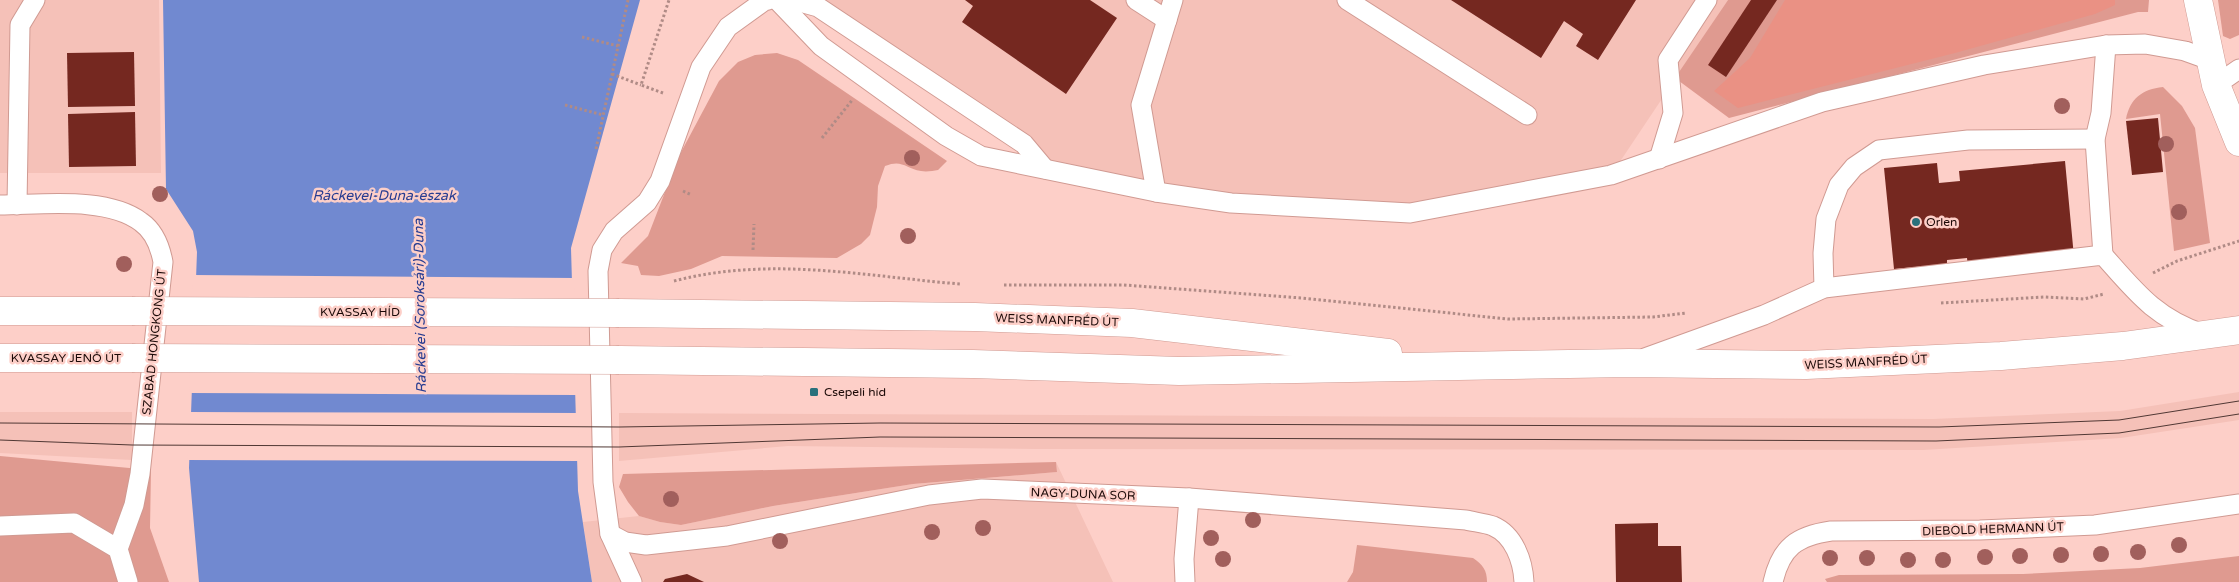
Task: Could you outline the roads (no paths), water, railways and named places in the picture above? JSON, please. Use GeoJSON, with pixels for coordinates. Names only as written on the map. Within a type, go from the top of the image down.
{"type":"FeatureCollection","features":[{"type":"Feature","properties":{"kind":"main road"},"geometry":{"type":"LineString","coordinates":[[2198,0],[2213,73],[2239,142]]}},
{"type":"Feature","properties":{"kind":"main road","name":"KVASSAY HÍD"},"geometry":{"type":"LineString","coordinates":[[0,311],[619,313]]}},
{"type":"Feature","properties":{"kind":"main road","name":"WEISS MANFRÉD ÚT"},"geometry":{"type":"LineString","coordinates":[[619,313],[975,317],[1132,323],[1492,366]]}},
{"type":"Feature","properties":{"kind":"main road","name":"WEISS MANFRÉD ÚT"},"geometry":{"type":"LineString","coordinates":[[619,360],[973,364],[1179,371],[1630,363],[1806,365],[2001,356],[2123,346],[2239,330]]}},
{"type":"Feature","properties":{"kind":"main road","name":"KVASSAY JENŐ ÚT"},"geometry":{"type":"LineString","coordinates":[[0,358],[619,360]]}},
{"type":"Feature","properties":{"kind":"lane"},"geometry":{"type":"LineString","coordinates":[[9,206],[20,25],[35,0]]}},
{"type":"Feature","properties":{"kind":"lane"},"geometry":{"type":"LineString","coordinates":[[632,582],[610,534],[603,482],[598,270],[602,250],[614,231],[647,202],[660,181],[701,67],[728,27],[768,0]]}},
{"type":"Feature","properties":{"kind":"lane"},"geometry":{"type":"LineString","coordinates":[[777,0],[821,46],[946,136],[981,156],[1156,192],[1231,203],[1410,213],[1611,175],[1822,102],[1984,66],[2106,45],[2145,44],[2185,51],[2213,73],[2239,69]]}},
{"type":"Feature","properties":{"kind":"lane"},"geometry":{"type":"LineString","coordinates":[[793,0],[818,7],[1024,144],[1046,169]]}},
{"type":"Feature","properties":{"kind":"lane"},"geometry":{"type":"LineString","coordinates":[[1136,0],[1167,20]]}},
{"type":"Feature","properties":{"kind":"lane"},"geometry":{"type":"LineString","coordinates":[[1156,192],[1141,105],[1173,0]]}},
{"type":"Feature","properties":{"kind":"lane"},"geometry":{"type":"LineString","coordinates":[[1347,0],[1527,115]]}},
{"type":"Feature","properties":{"kind":"lane"},"geometry":{"type":"LineString","coordinates":[[1659,159],[1673,113],[1668,60],[1707,0]]}},
{"type":"Feature","properties":{"kind":"lane"},"geometry":{"type":"LineString","coordinates":[[2106,45],[2101,113],[2094,139],[2103,255],[2146,302],[2164,317],[2185,328],[2207,335]]}},
{"type":"Feature","properties":{"kind":"lane"},"geometry":{"type":"LineString","coordinates":[[1824,288],[1823,253],[1826,218],[1839,185],[1854,167],[1879,150],[1968,140],[2094,139]]}},
{"type":"Feature","properties":{"kind":"lane","name":"SZABAD HONGKONG ÚT"},"geometry":{"type":"LineString","coordinates":[[9,206],[84,205],[113,208],[141,221],[152,233],[160,247],[163,262],[140,474],[134,505],[118,550]]}},
{"type":"Feature","properties":{"kind":"lane"},"geometry":{"type":"LineString","coordinates":[[1630,363],[1764,315],[1824,288],[2103,255]]}},
{"type":"Feature","properties":{"kind":"lane","name":"NAGY-DUNA SOR"},"geometry":{"type":"LineString","coordinates":[[610,534],[625,542],[646,545],[727,536],[929,496],[982,490],[1189,498],[1466,520],[1494,526],[1509,538],[1521,558],[1524,582]]}},
{"type":"Feature","properties":{"kind":"lane"},"geometry":{"type":"LineString","coordinates":[[1185,582],[1184,559],[1189,498]]}},
{"type":"Feature","properties":{"kind":"lane","name":"DIEBOLD HERMANN ÚT"},"geometry":{"type":"LineString","coordinates":[[1773,582],[1777,566],[1791,545],[1810,534],[2095,525],[2239,504]]}},
{"type":"Feature","properties":{"kind":"lane"},"geometry":{"type":"LineString","coordinates":[[0,526],[74,523],[118,550],[128,582]]}},
{"type":"Feature","properties":{"kind":"water","name":"Ráckevei-Duna-észak"},"geometry":{"type":"Polygon","coordinates":[[[163,0],[640,0],[571,248],[578,491],[592,582],[199,582],[189,468],[197,252],[193,231],[166,189],[163,0]]]}},
{"type":"Feature","properties":{"kind":"tram line"},"geometry":{"type":"LineString","coordinates":[[0,423],[619,427],[880,423],[1939,427],[2119,420],[2239,401]]}},
{"type":"Feature","properties":{"kind":"tram line"},"geometry":{"type":"LineString","coordinates":[[0,440],[132,445],[619,447],[880,437],[1936,441],[2119,433],[2239,414]]}},
{"type":"Feature","properties":{"kind":"place","name":"Orlen"},"geometry":{"type":"Point","coordinates":[1916,222]}},
{"type":"Feature","properties":{"kind":"place","name":"Csepeli híd"},"geometry":{"type":"Point","coordinates":[814,392]}},
{"type":"Feature","properties":{"kind":"water label","name":"Ráckevei (Soroksári)-Duna"},"geometry":{"type":"Point","coordinates":[420,306]}}]}
